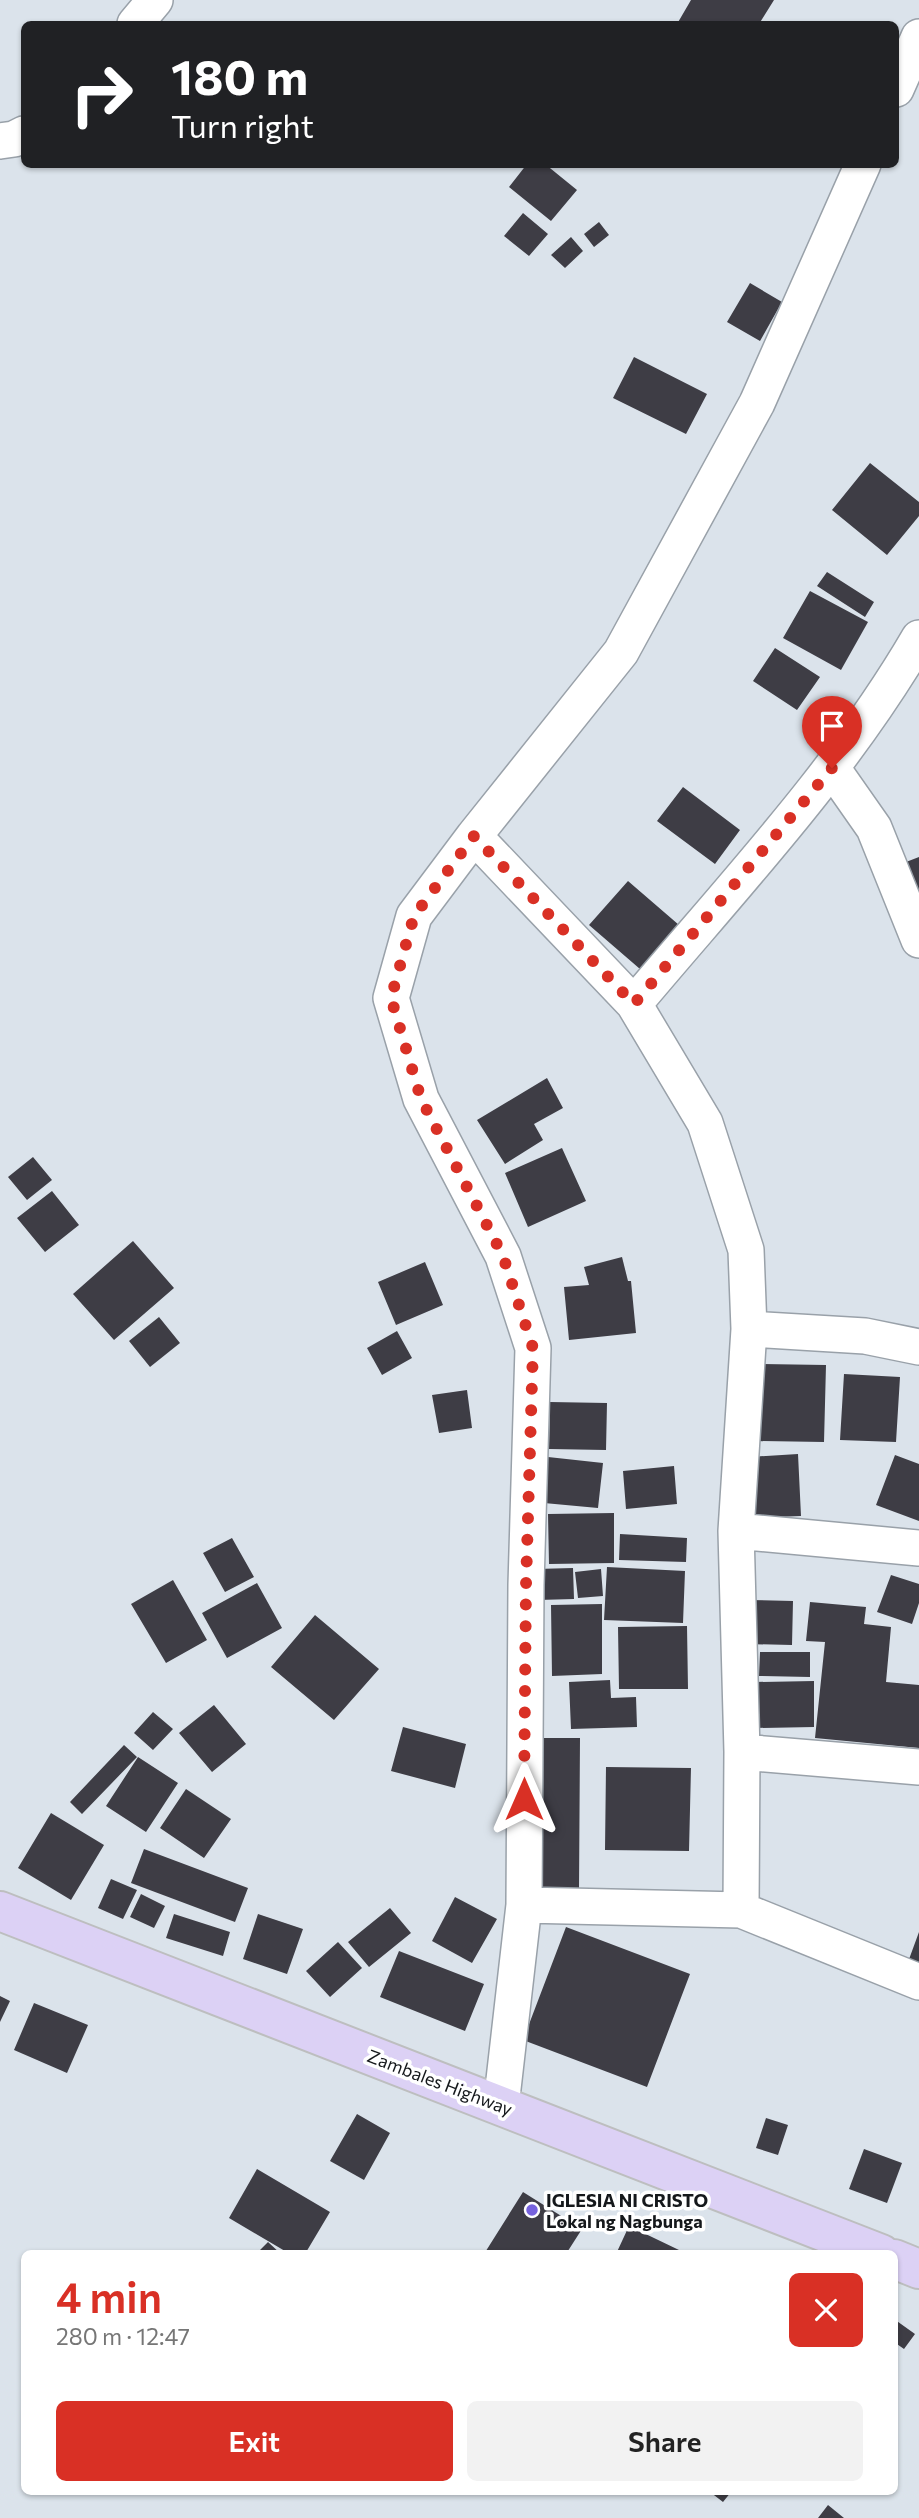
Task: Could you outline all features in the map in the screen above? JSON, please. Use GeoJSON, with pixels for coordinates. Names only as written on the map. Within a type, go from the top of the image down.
{"type":"FeatureCollection","features":[{"type":"Feature","properties":{"kind":"main road","name":"Zambales Highway"},"geometry":{"type":"LineString","coordinates":[[0,1911],[871,2250]]}},
{"type":"Feature","properties":{"kind":"main road"},"geometry":{"type":"LineString","coordinates":[[898,2261],[919,2269]]}},
{"type":"Feature","properties":{"kind":"street"},"geometry":{"type":"LineString","coordinates":[[138,21],[156,0]]}},
{"type":"Feature","properties":{"kind":"street"},"geometry":{"type":"LineString","coordinates":[[899,82],[919,37]]}},
{"type":"Feature","properties":{"kind":"street"},"geometry":{"type":"LineString","coordinates":[[0,141],[21,136]]}},
{"type":"Feature","properties":{"kind":"street"},"geometry":{"type":"LineString","coordinates":[[501,2106],[524,1905],[526,1585],[533,1348],[503,1256],[421,1099],[391,998],[414,916],[474,836],[621,652],[757,403],[861,168]]}},
{"type":"Feature","properties":{"kind":"street"},"geometry":{"type":"LineString","coordinates":[[634,1004],[832,768],[894,681],[919,638]]}},
{"type":"Feature","properties":{"kind":"street"},"geometry":{"type":"LineString","coordinates":[[832,768],[874,828],[919,940]]}},
{"type":"Feature","properties":{"kind":"street"},"geometry":{"type":"LineString","coordinates":[[474,836],[634,1004],[705,1123],[746,1250],[750,1329],[736,1531],[742,1752],[741,1910]]}},
{"type":"Feature","properties":{"kind":"street"},"geometry":{"type":"LineString","coordinates":[[750,1329],[865,1336],[919,1347]]}},
{"type":"Feature","properties":{"kind":"street"},"geometry":{"type":"LineString","coordinates":[[736,1531],[919,1548]]}},
{"type":"Feature","properties":{"kind":"street"},"geometry":{"type":"LineString","coordinates":[[742,1752],[919,1767]]}},
{"type":"Feature","properties":{"kind":"street"},"geometry":{"type":"LineString","coordinates":[[524,1905],[741,1910],[919,1982]]}},
{"type":"Feature","properties":{"kind":"building"},"geometry":{"type":"Polygon","coordinates":[[[691,0],[774,0],[761,21],[679,21],[691,0]]]}},
{"type":"Feature","properties":{"kind":"building"},"geometry":{"type":"Polygon","coordinates":[[[524,168],[550,168],[577,190],[551,221],[509,187],[524,168]]]}},
{"type":"Feature","properties":{"kind":"building"},"geometry":{"type":"Polygon","coordinates":[[[523,213],[548,234],[529,256],[504,236],[523,213]]]}},
{"type":"Feature","properties":{"kind":"building"},"geometry":{"type":"Polygon","coordinates":[[[599,222],[609,235],[594,247],[584,234],[599,222]]]}},
{"type":"Feature","properties":{"kind":"building"},"geometry":{"type":"Polygon","coordinates":[[[571,237],[583,251],[565,268],[551,255],[571,237]]]}},
{"type":"Feature","properties":{"kind":"building"},"geometry":{"type":"Polygon","coordinates":[[[750,283],[782,302],[760,341],[727,322],[750,283]]]}},
{"type":"Feature","properties":{"kind":"building"},"geometry":{"type":"Polygon","coordinates":[[[634,357],[707,394],[686,434],[613,398],[634,357]]]}},
{"type":"Feature","properties":{"kind":"building"},"geometry":{"type":"Polygon","coordinates":[[[870,463],[919,502],[919,516],[887,555],[832,510],[870,463]]]}},
{"type":"Feature","properties":{"kind":"building"},"geometry":{"type":"Polygon","coordinates":[[[827,572],[874,602],[865,617],[817,586],[827,572]]]}},
{"type":"Feature","properties":{"kind":"building"},"geometry":{"type":"Polygon","coordinates":[[[810,591],[868,622],[841,670],[783,638],[810,591]]]}},
{"type":"Feature","properties":{"kind":"building"},"geometry":{"type":"Polygon","coordinates":[[[775,648],[820,677],[797,710],[753,681],[775,648]]]}},
{"type":"Feature","properties":{"kind":"building"},"geometry":{"type":"Polygon","coordinates":[[[683,787],[740,830],[715,864],[657,821],[683,787]]]}},
{"type":"Feature","properties":{"kind":"building"},"geometry":{"type":"Polygon","coordinates":[[[919,857],[919,894],[906,862],[919,857]]]}},
{"type":"Feature","properties":{"kind":"building"},"geometry":{"type":"Polygon","coordinates":[[[628,881],[679,925],[640,969],[589,925],[628,881]]]}},
{"type":"Feature","properties":{"kind":"building"},"geometry":{"type":"Polygon","coordinates":[[[547,1078],[563,1108],[534,1124],[543,1140],[505,1164],[477,1120],[547,1078]]]}},
{"type":"Feature","properties":{"kind":"building"},"geometry":{"type":"Polygon","coordinates":[[[562,1148],[586,1201],[528,1227],[505,1173],[562,1148]]]}},
{"type":"Feature","properties":{"kind":"building"},"geometry":{"type":"Polygon","coordinates":[[[33,1157],[52,1180],[27,1200],[8,1177],[33,1157]]]}},
{"type":"Feature","properties":{"kind":"building"},"geometry":{"type":"Polygon","coordinates":[[[52,1191],[79,1225],[45,1252],[17,1218],[52,1191]]]}},
{"type":"Feature","properties":{"kind":"building"},"geometry":{"type":"Polygon","coordinates":[[[133,1241],[174,1288],[114,1340],[73,1294],[133,1241]]]}},
{"type":"Feature","properties":{"kind":"building"},"geometry":{"type":"Polygon","coordinates":[[[622,1257],[628,1281],[631,1281],[636,1333],[569,1340],[564,1287],[589,1285],[584,1267],[622,1257]]]}},
{"type":"Feature","properties":{"kind":"building"},"geometry":{"type":"Polygon","coordinates":[[[425,1262],[443,1305],[396,1325],[378,1282],[425,1262]]]}},
{"type":"Feature","properties":{"kind":"building"},"geometry":{"type":"Polygon","coordinates":[[[159,1317],[180,1343],[150,1367],[129,1341],[159,1317]]]}},
{"type":"Feature","properties":{"kind":"building"},"geometry":{"type":"Polygon","coordinates":[[[397,1331],[412,1358],[382,1375],[367,1348],[397,1331]]]}},
{"type":"Feature","properties":{"kind":"building"},"geometry":{"type":"Polygon","coordinates":[[[757,1364],[826,1365],[824,1442],[755,1441],[757,1364]]]}},
{"type":"Feature","properties":{"kind":"building"},"geometry":{"type":"Polygon","coordinates":[[[844,1374],[900,1377],[896,1442],[840,1440],[844,1374]]]}},
{"type":"Feature","properties":{"kind":"building"},"geometry":{"type":"Polygon","coordinates":[[[467,1390],[472,1428],[439,1433],[432,1395],[467,1390]]]}},
{"type":"Feature","properties":{"kind":"building"},"geometry":{"type":"Polygon","coordinates":[[[550,1402],[607,1403],[606,1450],[549,1449],[550,1402]]]}},
{"type":"Feature","properties":{"kind":"building"},"geometry":{"type":"Polygon","coordinates":[[[798,1454],[801,1516],[752,1518],[749,1457],[798,1454]]]}},
{"type":"Feature","properties":{"kind":"building"},"geometry":{"type":"Polygon","coordinates":[[[895,1455],[919,1464],[919,1521],[876,1505],[895,1455]]]}},
{"type":"Feature","properties":{"kind":"building"},"geometry":{"type":"Polygon","coordinates":[[[548,1457],[603,1463],[598,1508],[544,1503],[548,1457]]]}},
{"type":"Feature","properties":{"kind":"building"},"geometry":{"type":"Polygon","coordinates":[[[674,1466],[677,1504],[626,1509],[623,1471],[674,1466]]]}},
{"type":"Feature","properties":{"kind":"building"},"geometry":{"type":"Polygon","coordinates":[[[614,1513],[614,1563],[549,1564],[548,1514],[614,1513]]]}},
{"type":"Feature","properties":{"kind":"building"},"geometry":{"type":"Polygon","coordinates":[[[620,1534],[687,1538],[686,1562],[619,1560],[620,1534]]]}},
{"type":"Feature","properties":{"kind":"building"},"geometry":{"type":"Polygon","coordinates":[[[232,1538],[254,1577],[225,1592],[203,1553],[232,1538]]]}},
{"type":"Feature","properties":{"kind":"building"},"geometry":{"type":"Polygon","coordinates":[[[607,1567],[685,1571],[683,1623],[604,1620],[607,1567]]]}},
{"type":"Feature","properties":{"kind":"building"},"geometry":{"type":"Polygon","coordinates":[[[573,1568],[574,1599],[538,1600],[536,1569],[573,1568]]]}},
{"type":"Feature","properties":{"kind":"building"},"geometry":{"type":"Polygon","coordinates":[[[601,1569],[603,1596],[578,1598],[575,1572],[601,1569]]]}},
{"type":"Feature","properties":{"kind":"building"},"geometry":{"type":"Polygon","coordinates":[[[891,1575],[919,1584],[919,1603],[912,1624],[877,1612],[891,1575]]]}},
{"type":"Feature","properties":{"kind":"building"},"geometry":{"type":"Polygon","coordinates":[[[173,1580],[207,1640],[166,1663],[131,1604],[173,1580]]]}},
{"type":"Feature","properties":{"kind":"building"},"geometry":{"type":"Polygon","coordinates":[[[257,1583],[282,1628],[227,1658],[202,1613],[257,1583]]]}},
{"type":"Feature","properties":{"kind":"building"},"geometry":{"type":"Polygon","coordinates":[[[747,1600],[793,1601],[792,1645],[746,1644],[747,1600]]]}},
{"type":"Feature","properties":{"kind":"building"},"geometry":{"type":"Polygon","coordinates":[[[810,1602],[866,1607],[864,1624],[891,1627],[886,1682],[919,1685],[919,1748],[815,1738],[825,1642],[806,1641],[810,1602]]]}},
{"type":"Feature","properties":{"kind":"building"},"geometry":{"type":"Polygon","coordinates":[[[602,1604],[602,1674],[552,1676],[551,1605],[602,1604]]]}},
{"type":"Feature","properties":{"kind":"building"},"geometry":{"type":"Polygon","coordinates":[[[315,1615],[379,1669],[334,1720],[271,1667],[315,1615]]]}},
{"type":"Feature","properties":{"kind":"building"},"geometry":{"type":"Polygon","coordinates":[[[687,1626],[688,1689],[619,1689],[618,1627],[687,1626]]]}},
{"type":"Feature","properties":{"kind":"building"},"geometry":{"type":"Polygon","coordinates":[[[760,1652],[810,1652],[810,1677],[759,1676],[760,1652]]]}},
{"type":"Feature","properties":{"kind":"building"},"geometry":{"type":"Polygon","coordinates":[[[610,1680],[611,1698],[636,1697],[637,1727],[571,1729],[569,1682],[610,1680]]]}},
{"type":"Feature","properties":{"kind":"building"},"geometry":{"type":"Polygon","coordinates":[[[814,1681],[814,1727],[756,1728],[755,1682],[814,1681]]]}},
{"type":"Feature","properties":{"kind":"building"},"geometry":{"type":"Polygon","coordinates":[[[214,1705],[246,1744],[212,1772],[179,1733],[214,1705]]]}},
{"type":"Feature","properties":{"kind":"building"},"geometry":{"type":"Polygon","coordinates":[[[153,1712],[173,1729],[153,1750],[134,1733],[153,1712]]]}},
{"type":"Feature","properties":{"kind":"building"},"geometry":{"type":"Polygon","coordinates":[[[403,1727],[466,1744],[455,1788],[391,1771],[403,1727]]]}},
{"type":"Feature","properties":{"kind":"building"},"geometry":{"type":"Polygon","coordinates":[[[535,1738],[580,1738],[579,1891],[535,1891],[535,1738]]]}},
{"type":"Feature","properties":{"kind":"building"},"geometry":{"type":"Polygon","coordinates":[[[124,1745],[137,1757],[82,1814],[70,1802],[124,1745]]]}},
{"type":"Feature","properties":{"kind":"building"},"geometry":{"type":"Polygon","coordinates":[[[138,1757],[178,1783],[146,1832],[106,1806],[138,1757]]]}},
{"type":"Feature","properties":{"kind":"building"},"geometry":{"type":"Polygon","coordinates":[[[606,1767],[691,1768],[689,1851],[605,1850],[606,1767]]]}},
{"type":"Feature","properties":{"kind":"building"},"geometry":{"type":"Polygon","coordinates":[[[186,1789],[231,1819],[204,1858],[160,1828],[186,1789]]]}},
{"type":"Feature","properties":{"kind":"building"},"geometry":{"type":"Polygon","coordinates":[[[51,1813],[104,1845],[71,1900],[18,1868],[51,1813]]]}},
{"type":"Feature","properties":{"kind":"building"},"geometry":{"type":"Polygon","coordinates":[[[144,1849],[248,1888],[235,1922],[131,1883],[144,1849]]]}},
{"type":"Feature","properties":{"kind":"building"},"geometry":{"type":"Polygon","coordinates":[[[111,1879],[137,1890],[123,1919],[98,1908],[111,1879]]]}},
{"type":"Feature","properties":{"kind":"building"},"geometry":{"type":"Polygon","coordinates":[[[141,1894],[165,1906],[154,1928],[130,1917],[141,1894]]]}},
{"type":"Feature","properties":{"kind":"building"},"geometry":{"type":"Polygon","coordinates":[[[455,1897],[497,1919],[472,1963],[432,1941],[455,1897]]]}},
{"type":"Feature","properties":{"kind":"building"},"geometry":{"type":"Polygon","coordinates":[[[390,1908],[411,1933],[369,1967],[348,1942],[390,1908]]]}},
{"type":"Feature","properties":{"kind":"building"},"geometry":{"type":"Polygon","coordinates":[[[174,1914],[230,1932],[223,1956],[166,1938],[174,1914]]]}},
{"type":"Feature","properties":{"kind":"building"},"geometry":{"type":"Polygon","coordinates":[[[258,1914],[303,1929],[287,1974],[243,1959],[258,1914]]]}},
{"type":"Feature","properties":{"kind":"building"},"geometry":{"type":"Polygon","coordinates":[[[566,1927],[690,1974],[647,2087],[523,2040],[566,1927]]]}},
{"type":"Feature","properties":{"kind":"building"},"geometry":{"type":"Polygon","coordinates":[[[919,1932],[919,1966],[908,1962],[919,1932]]]}},
{"type":"Feature","properties":{"kind":"building"},"geometry":{"type":"Polygon","coordinates":[[[338,1942],[362,1968],[330,1997],[306,1971],[338,1942]]]}},
{"type":"Feature","properties":{"kind":"building"},"geometry":{"type":"Polygon","coordinates":[[[399,1951],[484,1984],[465,2031],[380,1997],[399,1951]]]}},
{"type":"Feature","properties":{"kind":"building"},"geometry":{"type":"Polygon","coordinates":[[[0,1996],[10,2001],[0,2022],[0,1996]]]}},
{"type":"Feature","properties":{"kind":"building"},"geometry":{"type":"Polygon","coordinates":[[[34,2003],[88,2025],[67,2073],[14,2050],[34,2003]]]}},
{"type":"Feature","properties":{"kind":"building"},"geometry":{"type":"Polygon","coordinates":[[[357,2114],[390,2133],[364,2180],[330,2161],[357,2114]]]}},
{"type":"Feature","properties":{"kind":"building"},"geometry":{"type":"Polygon","coordinates":[[[766,2118],[788,2125],[778,2155],[756,2148],[766,2118]]]}},
{"type":"Feature","properties":{"kind":"building"},"geometry":{"type":"Polygon","coordinates":[[[864,2149],[902,2163],[887,2203],[849,2189],[864,2149]]]}},
{"type":"Feature","properties":{"kind":"building"},"geometry":{"type":"Polygon","coordinates":[[[257,2169],[330,2212],[307,2250],[283,2250],[229,2218],[257,2169]]]}},
{"type":"Feature","properties":{"kind":"building","name":"IGLESIA NI CRISTO Lokal ng Nagbunga"},"geometry":{"type":"Polygon","coordinates":[[[523,2192],[582,2229],[569,2250],[487,2250],[523,2192]]]}},
{"type":"Feature","properties":{"kind":"building"},"geometry":{"type":"Polygon","coordinates":[[[629,2226],[679,2250],[618,2250],[629,2226]]]}},
{"type":"Feature","properties":{"kind":"building"},"geometry":{"type":"Polygon","coordinates":[[[268,2242],[277,2250],[260,2250],[268,2242]]]}},
{"type":"Feature","properties":{"kind":"building"},"geometry":{"type":"Polygon","coordinates":[[[898,2322],[915,2334],[904,2349],[898,2345],[898,2322]]]}},
{"type":"Feature","properties":{"kind":"building"},"geometry":{"type":"Polygon","coordinates":[[[714,2495],[729,2495],[723,2502],[714,2495]]]}},
{"type":"Feature","properties":{"kind":"building"},"geometry":{"type":"Polygon","coordinates":[[[828,2505],[844,2518],[818,2518],[828,2505]]]}},
{"type":"Feature","properties":{"kind":"place","name":"IGLESIA NI CRISTO Lokal ng Nagbunga"},"geometry":{"type":"Point","coordinates":[532,2210]}},
{"type":"Feature","properties":{"kind":"route"},"geometry":{"type":"LineString","coordinates":[[524,1799],[526,1585],[533,1348],[503,1256],[421,1099],[391,998],[414,916],[474,836],[634,1004],[832,768]]}}]}
